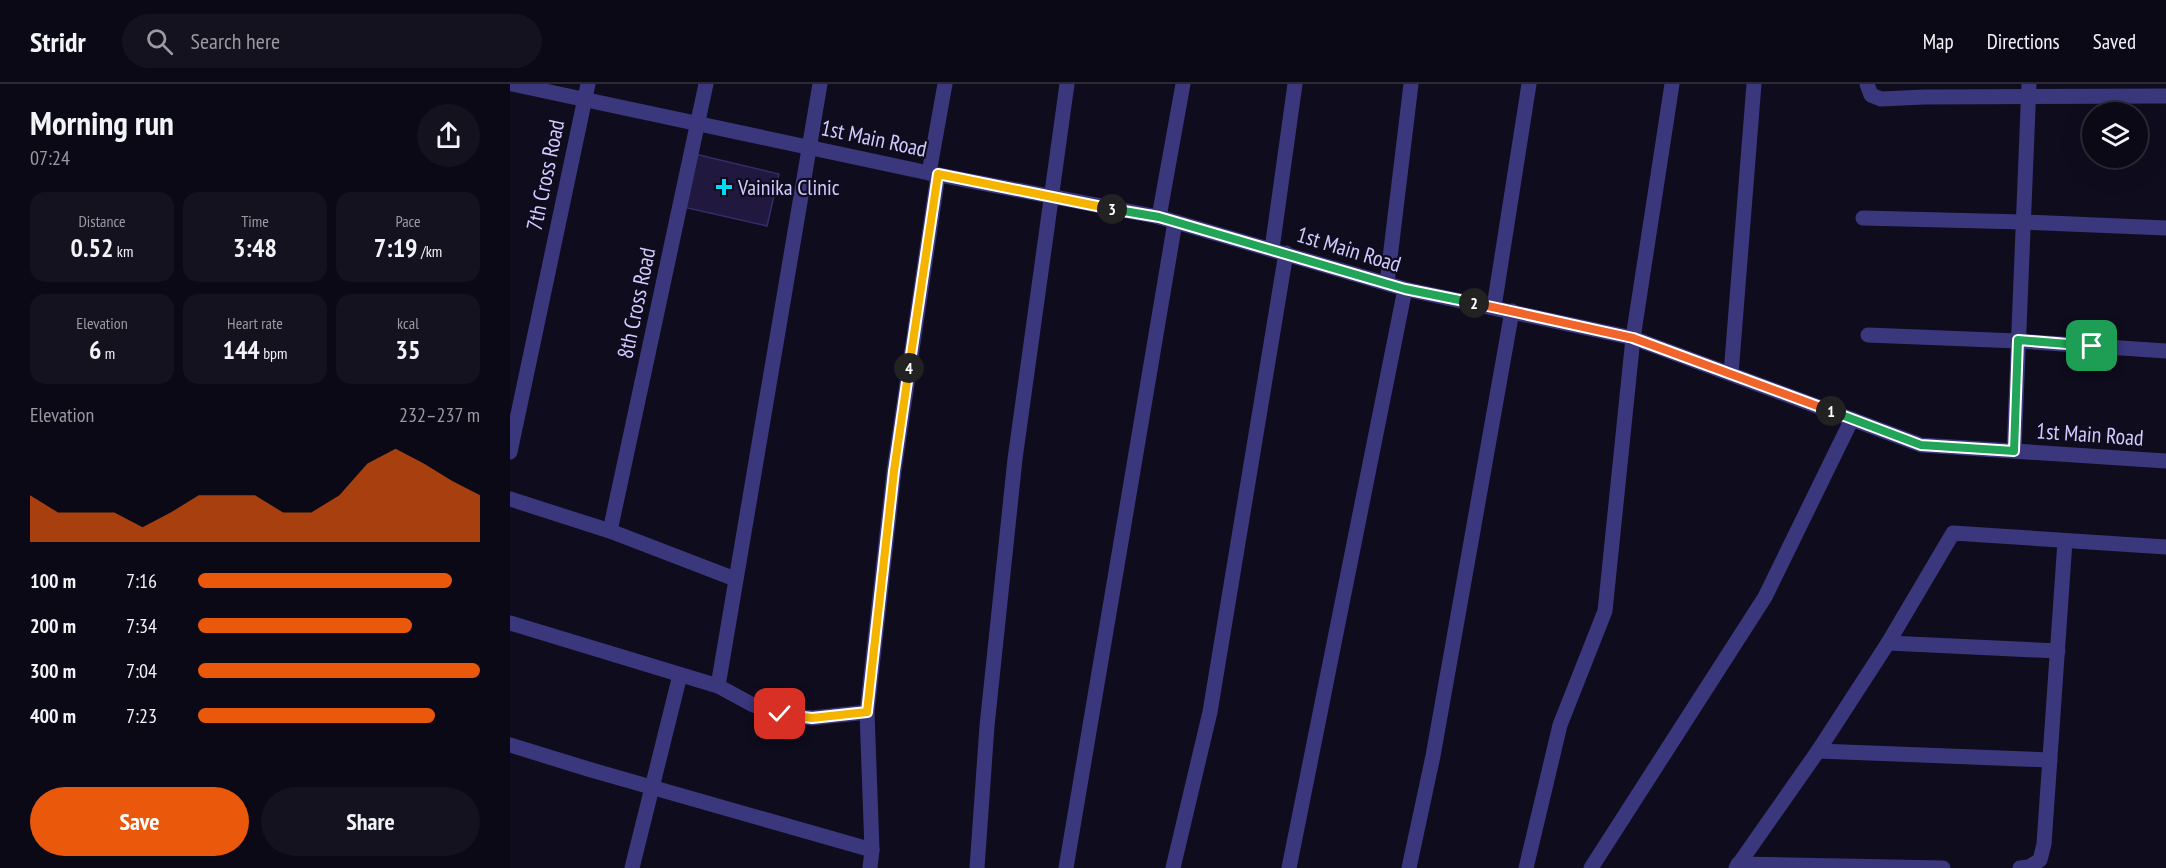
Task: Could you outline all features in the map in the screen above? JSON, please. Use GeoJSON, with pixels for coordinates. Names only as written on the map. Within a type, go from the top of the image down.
{"type":"FeatureCollection","features":[{"type":"Feature","properties":{"kind":"street","name":"1st Main Road"},"geometry":{"type":"LineString","coordinates":[[512,84],[586,91],[698,123],[934,174],[1159,217],[1405,289],[1633,338],[1921,445],[2166,461]]}},
{"type":"Feature","properties":{"kind":"street","name":"8th Cross Road"},"geometry":{"type":"LineString","coordinates":[[610,531],[706,84]]}},
{"type":"Feature","properties":{"kind":"street"},"geometry":{"type":"LineString","coordinates":[[718,686],[820,84]]}},
{"type":"Feature","properties":{"kind":"street"},"geometry":{"type":"LineString","coordinates":[[870,868],[872,850],[867,712],[894,471],[945,84]]}},
{"type":"Feature","properties":{"kind":"street"},"geometry":{"type":"LineString","coordinates":[[977,868],[987,726],[1015,459],[1067,84]]}},
{"type":"Feature","properties":{"kind":"street"},"geometry":{"type":"LineString","coordinates":[[1159,217],[1183,84]]}},
{"type":"Feature","properties":{"kind":"street"},"geometry":{"type":"LineString","coordinates":[[1173,868],[1210,712],[1279,251],[1295,84]]}},
{"type":"Feature","properties":{"kind":"street"},"geometry":{"type":"LineString","coordinates":[[1387,283],[1410,84]]}},
{"type":"Feature","properties":{"kind":"street"},"geometry":{"type":"LineString","coordinates":[[1494,307],[1529,84]]}},
{"type":"Feature","properties":{"kind":"street"},"geometry":{"type":"LineString","coordinates":[[1526,868],[1560,725],[1605,611],[1633,338],[1672,84]]}},
{"type":"Feature","properties":{"kind":"street"},"geometry":{"type":"LineString","coordinates":[[1731,374],[1754,84]]}},
{"type":"Feature","properties":{"kind":"street"},"geometry":{"type":"LineString","coordinates":[[1868,84],[1871,95],[1881,99],[2028,90],[2166,96]]}},
{"type":"Feature","properties":{"kind":"street"},"geometry":{"type":"LineString","coordinates":[[2014,451],[2028,90]]}},
{"type":"Feature","properties":{"kind":"street","name":"7th Cross Road"},"geometry":{"type":"LineString","coordinates":[[510,452],[586,91]]}},
{"type":"Feature","properties":{"kind":"street"},"geometry":{"type":"LineString","coordinates":[[1863,218],[2166,228]]}},
{"type":"Feature","properties":{"kind":"street"},"geometry":{"type":"LineString","coordinates":[[1066,868],[1175,222]]}},
{"type":"Feature","properties":{"kind":"street"},"geometry":{"type":"LineString","coordinates":[[1289,868],[1405,289]]}},
{"type":"Feature","properties":{"kind":"street"},"geometry":{"type":"LineString","coordinates":[[1409,868],[1433,756],[1512,311]]}},
{"type":"Feature","properties":{"kind":"street"},"geometry":{"type":"LineString","coordinates":[[1868,335],[2018,340],[2166,351]]}},
{"type":"Feature","properties":{"kind":"street"},"geometry":{"type":"LineString","coordinates":[[1591,868],[1765,597],[1851,419]]}},
{"type":"Feature","properties":{"kind":"street"},"geometry":{"type":"LineString","coordinates":[[510,499],[610,531],[735,579]]}},
{"type":"Feature","properties":{"kind":"street"},"geometry":{"type":"LineString","coordinates":[[1737,866],[1818,751],[1888,643],[1953,533],[2166,547]]}},
{"type":"Feature","properties":{"kind":"street"},"geometry":{"type":"LineString","coordinates":[[2020,868],[2029,867],[2040,860],[2044,844],[2065,541]]}},
{"type":"Feature","properties":{"kind":"street"},"geometry":{"type":"LineString","coordinates":[[510,623],[718,686],[753,705],[780,714],[812,718],[867,712]]}},
{"type":"Feature","properties":{"kind":"street"},"geometry":{"type":"LineString","coordinates":[[1888,643],[2058,651]]}},
{"type":"Feature","properties":{"kind":"street"},"geometry":{"type":"LineString","coordinates":[[632,868],[680,675]]}},
{"type":"Feature","properties":{"kind":"street"},"geometry":{"type":"LineString","coordinates":[[510,745],[872,850]]}},
{"type":"Feature","properties":{"kind":"street"},"geometry":{"type":"LineString","coordinates":[[1818,751],[2050,760]]}},
{"type":"Feature","properties":{"kind":"street"},"geometry":{"type":"LineString","coordinates":[[1737,866],[1943,868]]}},
{"type":"Feature","properties":{"kind":"building"},"geometry":{"type":"Polygon","coordinates":[[[695,154],[779,174],[767,226],[683,207],[695,154]]]}},
{"type":"Feature","properties":{"kind":"place","name":"Vainika Clinic"},"geometry":{"type":"Point","coordinates":[724,187]}},
{"type":"Feature","properties":{"kind":"route"},"geometry":{"type":"LineString","coordinates":[[780,714],[812,718],[867,712],[894,471],[938,174],[1159,217],[1405,289],[1633,338],[1921,445],[2014,451],[2018,340],[2092,346]]}}]}
